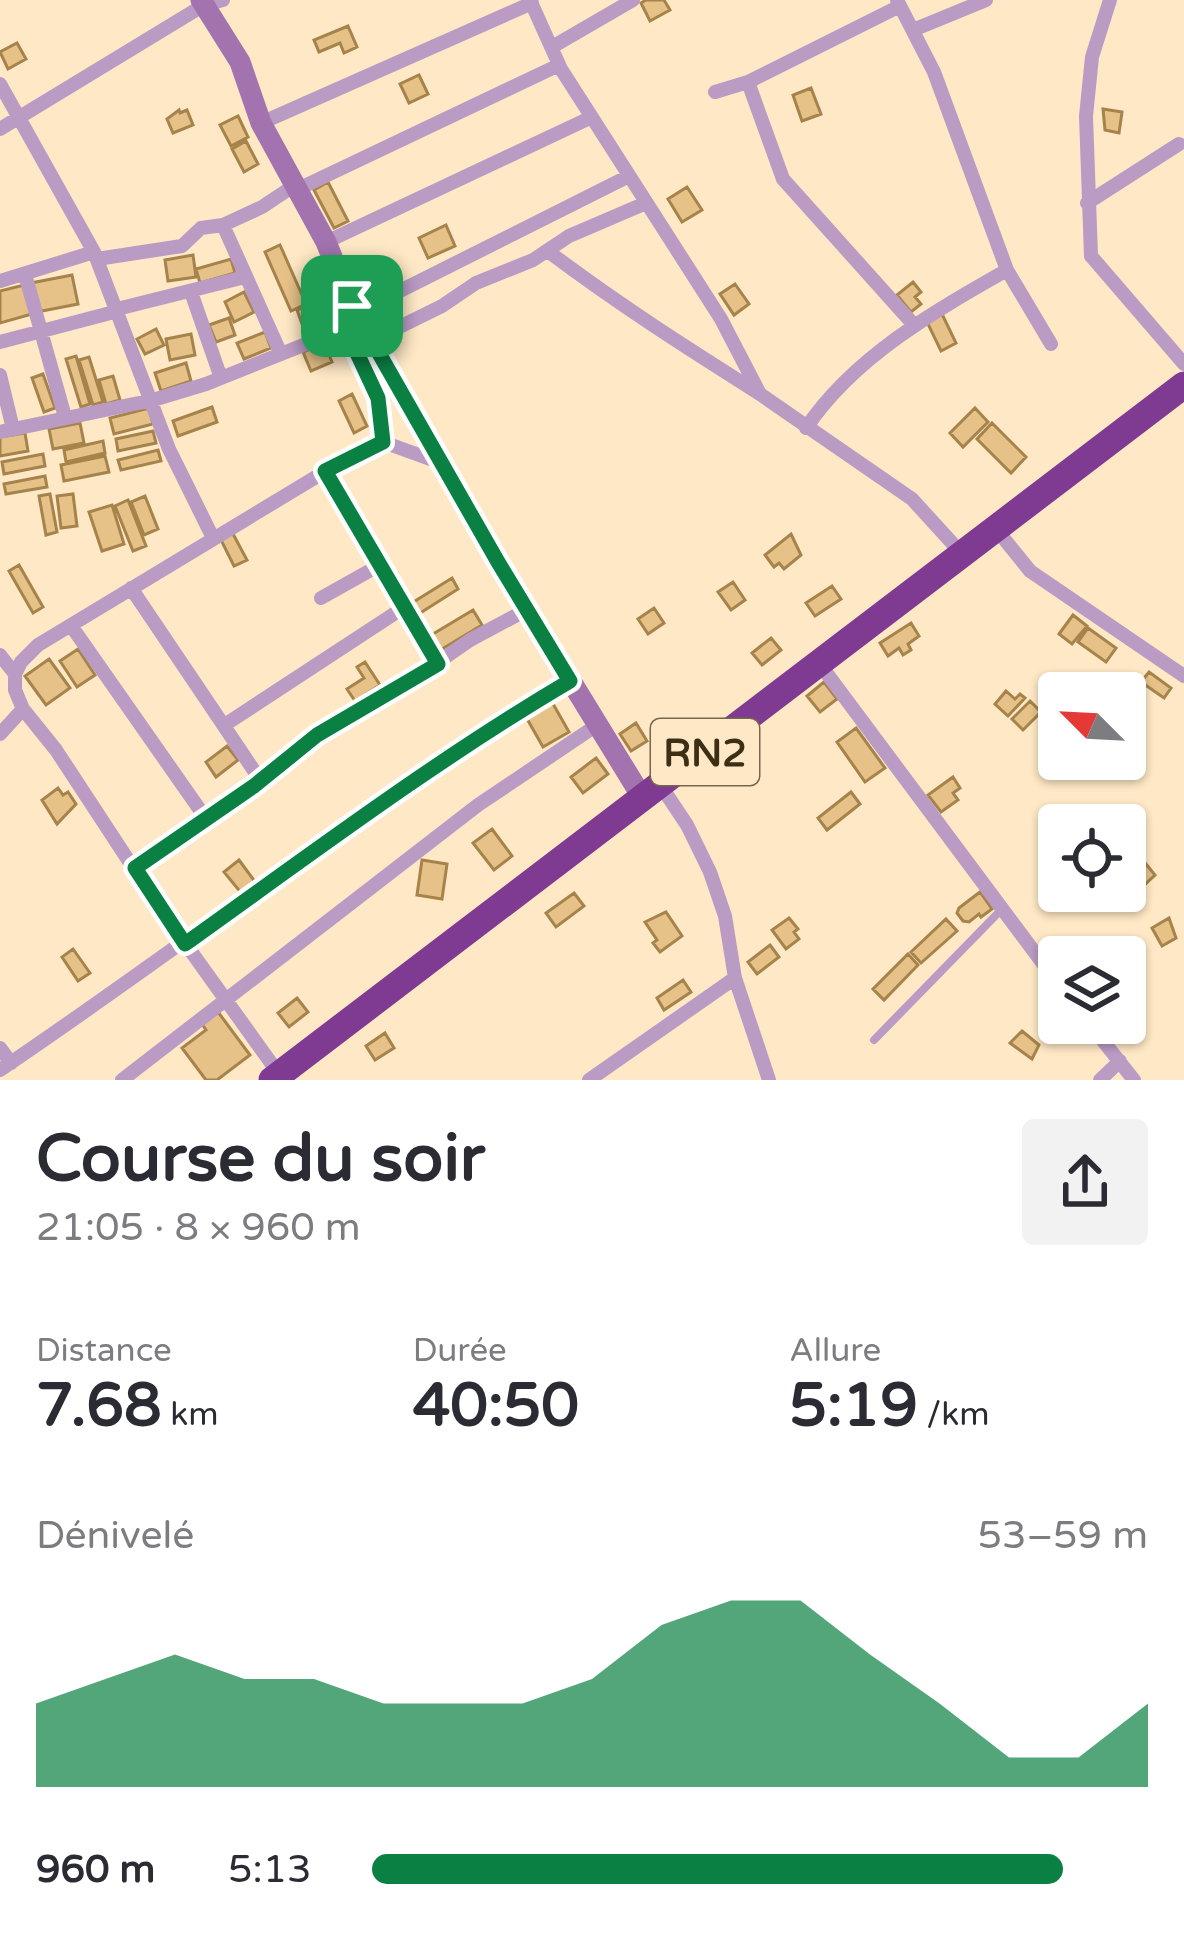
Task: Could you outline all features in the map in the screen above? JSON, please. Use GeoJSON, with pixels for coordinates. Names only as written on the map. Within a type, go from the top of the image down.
{"type":"FeatureCollection","features":[{"type":"Feature","properties":{"kind":"highway","name":"RN2"},"geometry":{"type":"LineString","coordinates":[[275,1077],[1184,385]]}},
{"type":"Feature","properties":{"kind":"street"},"geometry":{"type":"LineString","coordinates":[[551,47],[633,0]]}},
{"type":"Feature","properties":{"kind":"street"},"geometry":{"type":"LineString","coordinates":[[913,30],[986,0]]}},
{"type":"Feature","properties":{"kind":"street"},"geometry":{"type":"LineString","coordinates":[[1110,0],[1091,57],[1086,116],[1091,256],[1184,364]]}},
{"type":"Feature","properties":{"kind":"street"},"geometry":{"type":"LineString","coordinates":[[0,129],[210,2],[240,62],[261,123],[326,242],[353,308],[443,464],[570,681],[652,792],[687,824],[725,916],[734,978],[769,1080]]}},
{"type":"Feature","properties":{"kind":"street"},"geometry":{"type":"LineString","coordinates":[[261,123],[531,2],[560,64],[721,319],[760,394]]}},
{"type":"Feature","properties":{"kind":"street"},"geometry":{"type":"LineString","coordinates":[[716,92],[748,82],[899,3],[934,72],[1007,270],[1051,344]]}},
{"type":"Feature","properties":{"kind":"street"},"geometry":{"type":"LineString","coordinates":[[0,281],[95,255],[182,246],[201,228],[223,225],[560,64]]}},
{"type":"Feature","properties":{"kind":"street"},"geometry":{"type":"LineString","coordinates":[[748,82],[783,179],[914,325]]}},
{"type":"Feature","properties":{"kind":"street"},"geometry":{"type":"LineString","coordinates":[[0,84],[95,255],[169,449],[213,538]]}},
{"type":"Feature","properties":{"kind":"street"},"geometry":{"type":"LineString","coordinates":[[326,242],[592,118]]}},
{"type":"Feature","properties":{"kind":"street"},"geometry":{"type":"LineString","coordinates":[[1087,202],[1179,144]]}},
{"type":"Feature","properties":{"kind":"street"},"geometry":{"type":"LineString","coordinates":[[0,375],[7,430],[153,400],[306,344],[353,308],[629,176]]}},
{"type":"Feature","properties":{"kind":"street"},"geometry":{"type":"LineString","coordinates":[[373,340],[442,306],[476,283],[549,252],[569,236],[646,203]]}},
{"type":"Feature","properties":{"kind":"street"},"geometry":{"type":"LineString","coordinates":[[223,225],[281,354]]}},
{"type":"Feature","properties":{"kind":"street"},"geometry":{"type":"LineString","coordinates":[[549,252],[638,317],[912,499],[963,554]]}},
{"type":"Feature","properties":{"kind":"street"},"geometry":{"type":"LineString","coordinates":[[806,428],[829,394],[914,325],[1007,270]]}},
{"type":"Feature","properties":{"kind":"street"},"geometry":{"type":"LineString","coordinates":[[25,274],[64,417]]}},
{"type":"Feature","properties":{"kind":"street"},"geometry":{"type":"LineString","coordinates":[[0,342],[245,277]]}},
{"type":"Feature","properties":{"kind":"street"},"geometry":{"type":"LineString","coordinates":[[191,292],[221,378]]}},
{"type":"Feature","properties":{"kind":"street"},"geometry":{"type":"LineString","coordinates":[[353,308],[349,336],[378,398],[383,442]]}},
{"type":"Feature","properties":{"kind":"street"},"geometry":{"type":"LineString","coordinates":[[15,674],[38,645],[325,471],[383,442],[443,464]]}},
{"type":"Feature","properties":{"kind":"street"},"geometry":{"type":"LineString","coordinates":[[325,471],[438,664]]}},
{"type":"Feature","properties":{"kind":"street"},"geometry":{"type":"LineString","coordinates":[[997,530],[1030,571],[1184,676]]}},
{"type":"Feature","properties":{"kind":"street"},"geometry":{"type":"LineString","coordinates":[[321,598],[378,566]]}},
{"type":"Feature","properties":{"kind":"street"},"geometry":{"type":"LineString","coordinates":[[130,588],[261,781]]}},
{"type":"Feature","properties":{"kind":"street"},"geometry":{"type":"LineString","coordinates":[[226,724],[403,608]]}},
{"type":"Feature","properties":{"kind":"street"},"geometry":{"type":"LineString","coordinates":[[135,868],[261,781],[317,735],[529,609]]}},
{"type":"Feature","properties":{"kind":"street"},"geometry":{"type":"LineString","coordinates":[[72,627],[207,820]]}},
{"type":"Feature","properties":{"kind":"street"},"geometry":{"type":"LineString","coordinates":[[0,655],[15,674],[23,709],[78,782],[275,1077]]}},
{"type":"Feature","properties":{"kind":"street"},"geometry":{"type":"LineString","coordinates":[[819,663],[1038,956]]}},
{"type":"Feature","properties":{"kind":"street"},"geometry":{"type":"LineString","coordinates":[[0,1048],[6,1066],[325,842],[510,716],[570,681]]}},
{"type":"Feature","properties":{"kind":"street"},"geometry":{"type":"LineString","coordinates":[[0,734],[23,709]]}},
{"type":"Feature","properties":{"kind":"street"},"geometry":{"type":"LineString","coordinates":[[122,1080],[478,805],[600,723]]}},
{"type":"Feature","properties":{"kind":"street"},"geometry":{"type":"LineString","coordinates":[[589,1080],[734,978]]}},
{"type":"Feature","properties":{"kind":"street"},"geometry":{"type":"LineString","coordinates":[[1106,1044],[1134,1080]]}},
{"type":"Feature","properties":{"kind":"street"},"geometry":{"type":"LineString","coordinates":[[1100,1080],[1120,1061]]}},
{"type":"Feature","properties":{"kind":"lane"},"geometry":{"type":"LineString","coordinates":[[874,1040],[1003,908]]}},
{"type":"Feature","properties":{"kind":"building"},"geometry":{"type":"Polygon","coordinates":[[[664,0],[670,10],[650,21],[641,3],[664,0]]]}},
{"type":"Feature","properties":{"kind":"building"},"geometry":{"type":"Polygon","coordinates":[[[348,26],[357,47],[344,53],[340,43],[319,52],[314,40],[348,26]]]}},
{"type":"Feature","properties":{"kind":"building"},"geometry":{"type":"Polygon","coordinates":[[[17,43],[26,59],[8,69],[0,52],[17,43]]]}},
{"type":"Feature","properties":{"kind":"building"},"geometry":{"type":"Polygon","coordinates":[[[419,75],[428,94],[409,103],[400,84],[419,75]]]}},
{"type":"Feature","properties":{"kind":"building"},"geometry":{"type":"Polygon","coordinates":[[[811,88],[821,114],[802,121],[793,95],[811,88]]]}},
{"type":"Feature","properties":{"kind":"building"},"geometry":{"type":"Polygon","coordinates":[[[1103,109],[1122,112],[1119,133],[1105,130],[1103,109]]]}},
{"type":"Feature","properties":{"kind":"building"},"geometry":{"type":"Polygon","coordinates":[[[187,110],[193,125],[173,133],[167,119],[187,110]]]}},
{"type":"Feature","properties":{"kind":"building"},"geometry":{"type":"Polygon","coordinates":[[[238,116],[248,137],[231,146],[220,125],[238,116]]]}},
{"type":"Feature","properties":{"kind":"building"},"geometry":{"type":"Polygon","coordinates":[[[246,141],[258,164],[244,172],[232,149],[246,141]]]}},
{"type":"Feature","properties":{"kind":"building"},"geometry":{"type":"Polygon","coordinates":[[[328,182],[348,221],[334,228],[314,190],[328,182]]]}},
{"type":"Feature","properties":{"kind":"building"},"geometry":{"type":"Polygon","coordinates":[[[687,187],[702,210],[682,222],[668,199],[687,187]]]}},
{"type":"Feature","properties":{"kind":"building"},"geometry":{"type":"Polygon","coordinates":[[[446,225],[455,246],[428,258],[419,238],[446,225]]]}},
{"type":"Feature","properties":{"kind":"building"},"geometry":{"type":"Polygon","coordinates":[[[280,245],[306,304],[291,311],[265,252],[280,245]]]}},
{"type":"Feature","properties":{"kind":"building"},"geometry":{"type":"Polygon","coordinates":[[[193,255],[196,277],[168,281],[165,260],[193,255]]]}},
{"type":"Feature","properties":{"kind":"building"},"geometry":{"type":"Polygon","coordinates":[[[231,259],[235,273],[200,283],[196,269],[231,259]]]}},
{"type":"Feature","properties":{"kind":"building"},"geometry":{"type":"Polygon","coordinates":[[[72,275],[78,304],[37,312],[31,283],[72,275]]]}},
{"type":"Feature","properties":{"kind":"building"},"geometry":{"type":"Polygon","coordinates":[[[913,282],[921,292],[915,297],[921,304],[911,312],[897,295],[913,282]]]}},
{"type":"Feature","properties":{"kind":"building"},"geometry":{"type":"Polygon","coordinates":[[[735,284],[749,304],[734,315],[720,294],[735,284]]]}},
{"type":"Feature","properties":{"kind":"building"},"geometry":{"type":"Polygon","coordinates":[[[24,285],[32,314],[0,323],[0,291],[24,285]]]}},
{"type":"Feature","properties":{"kind":"building"},"geometry":{"type":"Polygon","coordinates":[[[244,292],[254,312],[234,322],[225,302],[244,292]]]}},
{"type":"Feature","properties":{"kind":"building"},"geometry":{"type":"Polygon","coordinates":[[[311,304],[320,327],[305,332],[297,310],[311,304]]]}},
{"type":"Feature","properties":{"kind":"building"},"geometry":{"type":"Polygon","coordinates":[[[942,314],[956,343],[941,351],[927,322],[942,314]]]}},
{"type":"Feature","properties":{"kind":"building"},"geometry":{"type":"Polygon","coordinates":[[[229,318],[235,335],[216,342],[209,325],[229,318]]]}},
{"type":"Feature","properties":{"kind":"building"},"geometry":{"type":"Polygon","coordinates":[[[156,329],[164,345],[145,354],[137,339],[156,329]]]}},
{"type":"Feature","properties":{"kind":"building"},"geometry":{"type":"Polygon","coordinates":[[[265,332],[271,348],[244,359],[237,343],[265,332]]]}},
{"type":"Feature","properties":{"kind":"building"},"geometry":{"type":"Polygon","coordinates":[[[191,334],[195,355],[170,360],[166,339],[191,334]]]}},
{"type":"Feature","properties":{"kind":"building"},"geometry":{"type":"Polygon","coordinates":[[[324,343],[332,362],[311,371],[303,352],[324,343]]]}},
{"type":"Feature","properties":{"kind":"building"},"geometry":{"type":"Polygon","coordinates":[[[76,356],[90,404],[81,407],[66,359],[76,356]]]}},
{"type":"Feature","properties":{"kind":"building"},"geometry":{"type":"Polygon","coordinates":[[[89,357],[103,402],[93,405],[79,360],[89,357]]]}},
{"type":"Feature","properties":{"kind":"building"},"geometry":{"type":"Polygon","coordinates":[[[186,363],[191,381],[161,391],[155,373],[186,363]]]}},
{"type":"Feature","properties":{"kind":"building"},"geometry":{"type":"Polygon","coordinates":[[[43,374],[55,408],[44,412],[32,378],[43,374]]]}},
{"type":"Feature","properties":{"kind":"building"},"geometry":{"type":"Polygon","coordinates":[[[113,376],[120,400],[106,404],[99,380],[113,376]]]}},
{"type":"Feature","properties":{"kind":"building"},"geometry":{"type":"Polygon","coordinates":[[[352,394],[367,426],[354,433],[339,401],[352,394]]]}},
{"type":"Feature","properties":{"kind":"building"},"geometry":{"type":"Polygon","coordinates":[[[212,407],[217,422],[178,436],[173,421],[212,407]]]}},
{"type":"Feature","properties":{"kind":"building"},"geometry":{"type":"Polygon","coordinates":[[[149,408],[153,424],[114,434],[110,418],[149,408]]]}},
{"type":"Feature","properties":{"kind":"building"},"geometry":{"type":"Polygon","coordinates":[[[975,408],[988,422],[963,447],[950,433],[975,408]]]}},
{"type":"Feature","properties":{"kind":"building"},"geometry":{"type":"Polygon","coordinates":[[[80,423],[84,443],[53,449],[49,429],[80,423]]]}},
{"type":"Feature","properties":{"kind":"building"},"geometry":{"type":"Polygon","coordinates":[[[992,423],[1026,457],[1011,473],[977,439],[992,423]]]}},
{"type":"Feature","properties":{"kind":"building"},"geometry":{"type":"Polygon","coordinates":[[[153,431],[156,443],[118,451],[116,439],[153,431]]]}},
{"type":"Feature","properties":{"kind":"building"},"geometry":{"type":"Polygon","coordinates":[[[25,433],[28,451],[0,456],[0,437],[25,433]]]}},
{"type":"Feature","properties":{"kind":"building"},"geometry":{"type":"Polygon","coordinates":[[[103,441],[105,453],[66,462],[64,450],[103,441]]]}},
{"type":"Feature","properties":{"kind":"building"},"geometry":{"type":"Polygon","coordinates":[[[158,450],[161,461],[121,470],[118,460],[158,450]]]}},
{"type":"Feature","properties":{"kind":"building"},"geometry":{"type":"Polygon","coordinates":[[[43,454],[45,466],[4,474],[2,462],[43,454]]]}},
{"type":"Feature","properties":{"kind":"building"},"geometry":{"type":"Polygon","coordinates":[[[105,456],[109,472],[64,481],[61,465],[105,456]]]}},
{"type":"Feature","properties":{"kind":"building"},"geometry":{"type":"Polygon","coordinates":[[[45,476],[47,487],[6,494],[4,484],[45,476]]]}},
{"type":"Feature","properties":{"kind":"building"},"geometry":{"type":"Polygon","coordinates":[[[50,494],[57,532],[46,535],[39,496],[50,494]]]}},
{"type":"Feature","properties":{"kind":"building"},"geometry":{"type":"Polygon","coordinates":[[[73,494],[77,526],[61,528],[57,496],[73,494]]]}},
{"type":"Feature","properties":{"kind":"building"},"geometry":{"type":"Polygon","coordinates":[[[145,496],[158,529],[144,535],[131,502],[145,496]]]}},
{"type":"Feature","properties":{"kind":"building"},"geometry":{"type":"Polygon","coordinates":[[[128,500],[146,546],[133,551],[115,506],[128,500]]]}},
{"type":"Feature","properties":{"kind":"building"},"geometry":{"type":"Polygon","coordinates":[[[112,505],[124,544],[102,551],[89,512],[112,505]]]}},
{"type":"Feature","properties":{"kind":"building"},"geometry":{"type":"Polygon","coordinates":[[[232,532],[247,560],[234,566],[220,538],[232,532]]]}},
{"type":"Feature","properties":{"kind":"building"},"geometry":{"type":"Polygon","coordinates":[[[791,534],[801,555],[784,569],[779,563],[774,567],[765,555],[791,534]]]}},
{"type":"Feature","properties":{"kind":"building"},"geometry":{"type":"Polygon","coordinates":[[[19,565],[43,607],[33,613],[9,571],[19,565]]]}},
{"type":"Feature","properties":{"kind":"building"},"geometry":{"type":"Polygon","coordinates":[[[452,578],[458,589],[414,617],[407,606],[452,578]]]}},
{"type":"Feature","properties":{"kind":"building"},"geometry":{"type":"Polygon","coordinates":[[[733,582],[745,600],[731,610],[718,592],[733,582]]]}},
{"type":"Feature","properties":{"kind":"building"},"geometry":{"type":"Polygon","coordinates":[[[832,586],[841,599],[815,616],[806,603],[832,586]]]}},
{"type":"Feature","properties":{"kind":"building"},"geometry":{"type":"Polygon","coordinates":[[[654,608],[664,623],[648,634],[638,619],[654,608]]]}},
{"type":"Feature","properties":{"kind":"building"},"geometry":{"type":"Polygon","coordinates":[[[473,610],[482,625],[437,652],[428,637],[473,610]]]}},
{"type":"Feature","properties":{"kind":"building"},"geometry":{"type":"Polygon","coordinates":[[[1073,615],[1087,626],[1072,644],[1059,634],[1073,615]]]}},
{"type":"Feature","properties":{"kind":"building"},"geometry":{"type":"Polygon","coordinates":[[[911,623],[919,636],[908,644],[911,650],[903,655],[899,648],[888,656],[880,643],[911,623]]]}},
{"type":"Feature","properties":{"kind":"building"},"geometry":{"type":"Polygon","coordinates":[[[1088,628],[1116,648],[1106,662],[1078,642],[1088,628]]]}},
{"type":"Feature","properties":{"kind":"building"},"geometry":{"type":"Polygon","coordinates":[[[771,638],[781,650],[762,665],[752,653],[771,638]]]}},
{"type":"Feature","properties":{"kind":"building"},"geometry":{"type":"Polygon","coordinates":[[[78,649],[95,675],[77,687],[60,661],[78,649]]]}},
{"type":"Feature","properties":{"kind":"building"},"geometry":{"type":"Polygon","coordinates":[[[49,659],[70,688],[46,705],[25,676],[49,659]]]}},
{"type":"Feature","properties":{"kind":"building"},"geometry":{"type":"Polygon","coordinates":[[[365,662],[380,685],[355,701],[347,689],[364,678],[357,667],[365,662]]]}},
{"type":"Feature","properties":{"kind":"building"},"geometry":{"type":"Polygon","coordinates":[[[1149,672],[1171,688],[1164,698],[1146,685],[1149,672]]]}},
{"type":"Feature","properties":{"kind":"building"},"geometry":{"type":"Polygon","coordinates":[[[824,682],[837,699],[820,712],[807,696],[824,682]]]}},
{"type":"Feature","properties":{"kind":"building"},"geometry":{"type":"Polygon","coordinates":[[[1006,691],[1015,699],[1020,694],[1025,698],[1008,716],[995,704],[1006,691]]]}},
{"type":"Feature","properties":{"kind":"building"},"geometry":{"type":"Polygon","coordinates":[[[1030,701],[1038,709],[1023,730],[1012,719],[1030,701]]]}},
{"type":"Feature","properties":{"kind":"building"},"geometry":{"type":"Polygon","coordinates":[[[552,702],[569,732],[543,747],[526,717],[552,702]]]}},
{"type":"Feature","properties":{"kind":"building"},"geometry":{"type":"Polygon","coordinates":[[[636,723],[647,741],[631,751],[620,734],[636,723]]]}},
{"type":"Feature","properties":{"kind":"building"},"geometry":{"type":"Polygon","coordinates":[[[856,728],[885,768],[865,782],[837,742],[856,728]]]}},
{"type":"Feature","properties":{"kind":"building"},"geometry":{"type":"Polygon","coordinates":[[[227,746],[238,760],[216,777],[206,762],[227,746]]]}},
{"type":"Feature","properties":{"kind":"building"},"geometry":{"type":"Polygon","coordinates":[[[596,758],[608,774],[583,793],[571,777],[596,758]]]}},
{"type":"Feature","properties":{"kind":"building"},"geometry":{"type":"Polygon","coordinates":[[[953,777],[960,788],[953,793],[958,800],[941,812],[928,795],[953,777]]]}},
{"type":"Feature","properties":{"kind":"building"},"geometry":{"type":"Polygon","coordinates":[[[58,788],[63,795],[68,792],[76,804],[57,824],[42,800],[58,788]]]}},
{"type":"Feature","properties":{"kind":"building"},"geometry":{"type":"Polygon","coordinates":[[[851,792],[860,804],[827,830],[818,818],[851,792]]]}},
{"type":"Feature","properties":{"kind":"building"},"geometry":{"type":"Polygon","coordinates":[[[492,829],[512,856],[494,870],[473,843],[492,829]]]}},
{"type":"Feature","properties":{"kind":"building"},"geometry":{"type":"Polygon","coordinates":[[[239,860],[256,883],[242,894],[224,872],[239,860]]]}},
{"type":"Feature","properties":{"kind":"building"},"geometry":{"type":"Polygon","coordinates":[[[422,860],[447,864],[442,899],[417,895],[422,860]]]}},
{"type":"Feature","properties":{"kind":"building"},"geometry":{"type":"Polygon","coordinates":[[[980,892],[992,909],[963,921],[959,908],[980,892]]]}},
{"type":"Feature","properties":{"kind":"building"},"geometry":{"type":"Polygon","coordinates":[[[574,893],[584,906],[556,927],[546,913],[574,893]]]}},
{"type":"Feature","properties":{"kind":"building"},"geometry":{"type":"Polygon","coordinates":[[[666,912],[682,936],[660,952],[645,922],[666,912]]]}},
{"type":"Feature","properties":{"kind":"building"},"geometry":{"type":"Polygon","coordinates":[[[789,918],[799,939],[786,949],[772,930],[789,918]]]}},
{"type":"Feature","properties":{"kind":"building"},"geometry":{"type":"Polygon","coordinates":[[[1169,918],[1176,938],[1162,946],[1152,928],[1169,918]]]}},
{"type":"Feature","properties":{"kind":"building"},"geometry":{"type":"Polygon","coordinates":[[[946,919],[957,931],[921,963],[911,952],[946,919]]]}},
{"type":"Feature","properties":{"kind":"building"},"geometry":{"type":"Polygon","coordinates":[[[770,945],[779,957],[757,974],[748,962],[770,945]]]}},
{"type":"Feature","properties":{"kind":"building"},"geometry":{"type":"Polygon","coordinates":[[[73,949],[90,973],[78,981],[62,957],[73,949]]]}},
{"type":"Feature","properties":{"kind":"building"},"geometry":{"type":"Polygon","coordinates":[[[908,954],[918,965],[884,1000],[873,989],[908,954]]]}},
{"type":"Feature","properties":{"kind":"building"},"geometry":{"type":"Polygon","coordinates":[[[683,980],[691,992],[664,1010],[657,998],[683,980]]]}},
{"type":"Feature","properties":{"kind":"building"},"geometry":{"type":"Polygon","coordinates":[[[297,998],[308,1012],[289,1027],[278,1013],[297,998]]]}},
{"type":"Feature","properties":{"kind":"building"},"geometry":{"type":"Polygon","coordinates":[[[218,1012],[250,1055],[217,1080],[206,1080],[182,1048],[206,1030],[202,1024],[218,1012]]]}},
{"type":"Feature","properties":{"kind":"building"},"geometry":{"type":"Polygon","coordinates":[[[1022,1031],[1039,1045],[1032,1059],[1010,1043],[1022,1031]]]}},
{"type":"Feature","properties":{"kind":"building"},"geometry":{"type":"Polygon","coordinates":[[[385,1033],[394,1048],[375,1060],[366,1046],[385,1033]]]}},
{"type":"Feature","properties":{"kind":"route"},"geometry":{"type":"LineString","coordinates":[[352,306],[570,681],[510,716],[325,842],[185,944],[135,868],[254,786],[317,735],[438,664],[325,471],[383,442],[378,398],[349,336],[352,306]]}}]}
